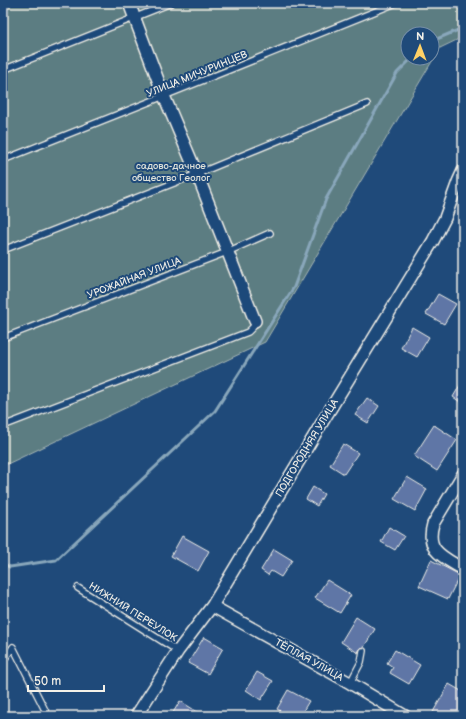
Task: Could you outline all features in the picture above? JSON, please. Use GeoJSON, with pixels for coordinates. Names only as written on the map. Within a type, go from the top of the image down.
{"type":"FeatureCollection","features":[{"type":"Feature","properties":{"kind":"street"},"geometry":{"type":"LineString","coordinates":[[129,3],[164,96],[197,174],[255,321]]}},
{"type":"Feature","properties":{"kind":"street","name":"ПОДГОРОДНЯЯ УЛИЦА"},"geometry":{"type":"LineString","coordinates":[[136,716],[178,651],[212,606],[432,241],[445,218],[463,171]]}},
{"type":"Feature","properties":{"kind":"street"},"geometry":{"type":"LineString","coordinates":[[463,474],[433,524],[431,540],[439,555],[463,568]]}},
{"type":"Feature","properties":{"kind":"street","name":"ТЁПЛАЯ УЛИЦА"},"geometry":{"type":"LineString","coordinates":[[212,606],[405,716]]}},
{"type":"Feature","properties":{"kind":"lane"},"geometry":{"type":"LineString","coordinates":[[3,70],[171,3]]}},
{"type":"Feature","properties":{"kind":"lane","name":"УЛИЦА МИЧУРИНЦЕВ"},"geometry":{"type":"LineString","coordinates":[[3,160],[396,3]]}},
{"type":"Feature","properties":{"kind":"lane"},"geometry":{"type":"LineString","coordinates":[[3,250],[197,174],[366,104]]}},
{"type":"Feature","properties":{"kind":"lane","name":"УРОЖАЙНАЯ УЛИЦА"},"geometry":{"type":"LineString","coordinates":[[3,338],[227,252],[270,233]]}},
{"type":"Feature","properties":{"kind":"lane"},"geometry":{"type":"LineString","coordinates":[[3,426],[248,332],[253,327],[255,321]]}},
{"type":"Feature","properties":{"kind":"lane","name":"НИЖНИЙ ПЕРЕУЛОК"},"geometry":{"type":"LineString","coordinates":[[78,588],[178,651]]}},
{"type":"Feature","properties":{"kind":"lane"},"geometry":{"type":"LineString","coordinates":[[3,661],[13,647],[48,716]]}},
{"type":"Feature","properties":{"kind":"lane"},"geometry":{"type":"LineString","coordinates":[[350,684],[360,662],[363,651]]}},
{"type":"Feature","properties":{"kind":"green space","name":"садово-дачное общество Геолог"},"geometry":{"type":"Polygon","coordinates":[[[3,3],[463,3],[463,37],[440,48],[440,26],[400,26],[400,66],[429,66],[265,342],[3,466],[3,3]]]}},
{"type":"Feature","properties":{"kind":"building"},"geometry":{"type":"Polygon","coordinates":[[[438,294],[456,304],[444,324],[426,314],[438,294]]]}},
{"type":"Feature","properties":{"kind":"building"},"geometry":{"type":"Polygon","coordinates":[[[412,327],[429,337],[417,357],[401,348],[412,327]]]}},
{"type":"Feature","properties":{"kind":"building"},"geometry":{"type":"Polygon","coordinates":[[[463,380],[463,404],[453,397],[463,380]]]}},
{"type":"Feature","properties":{"kind":"building"},"geometry":{"type":"Polygon","coordinates":[[[367,398],[379,406],[368,423],[355,415],[367,398]]]}},
{"type":"Feature","properties":{"kind":"building"},"geometry":{"type":"Polygon","coordinates":[[[434,425],[457,440],[437,471],[414,456],[434,425]]]}},
{"type":"Feature","properties":{"kind":"building"},"geometry":{"type":"Polygon","coordinates":[[[343,444],[358,453],[344,474],[330,465],[343,444]]]}},
{"type":"Feature","properties":{"kind":"building"},"geometry":{"type":"Polygon","coordinates":[[[407,477],[427,489],[415,511],[394,499],[407,477]]]}},
{"type":"Feature","properties":{"kind":"building"},"geometry":{"type":"Polygon","coordinates":[[[313,487],[324,494],[317,506],[306,499],[313,487]]]}},
{"type":"Feature","properties":{"kind":"building"},"geometry":{"type":"Polygon","coordinates":[[[389,527],[404,536],[395,550],[381,542],[389,527]]]}},
{"type":"Feature","properties":{"kind":"building"},"geometry":{"type":"Polygon","coordinates":[[[182,536],[209,551],[198,571],[171,556],[182,536]]]}},
{"type":"Feature","properties":{"kind":"building"},"geometry":{"type":"Polygon","coordinates":[[[274,549],[292,560],[281,577],[271,571],[268,575],[261,570],[274,549]]]}},
{"type":"Feature","properties":{"kind":"building"},"geometry":{"type":"Polygon","coordinates":[[[431,560],[460,575],[448,599],[419,586],[431,560]]]}},
{"type":"Feature","properties":{"kind":"building"},"geometry":{"type":"Polygon","coordinates":[[[327,580],[351,595],[340,613],[315,598],[327,580]]]}},
{"type":"Feature","properties":{"kind":"building"},"geometry":{"type":"Polygon","coordinates":[[[356,617],[375,629],[364,647],[360,648],[358,653],[341,642],[356,617]]]}},
{"type":"Feature","properties":{"kind":"building"},"geometry":{"type":"Polygon","coordinates":[[[204,637],[223,648],[208,674],[188,663],[204,637]]]}},
{"type":"Feature","properties":{"kind":"building"},"geometry":{"type":"Polygon","coordinates":[[[395,650],[420,665],[409,684],[390,673],[393,667],[387,663],[395,650]]]}},
{"type":"Feature","properties":{"kind":"building"},"geometry":{"type":"Polygon","coordinates":[[[257,672],[273,681],[261,700],[246,690],[257,672]]]}},
{"type":"Feature","properties":{"kind":"building"},"geometry":{"type":"Polygon","coordinates":[[[449,684],[463,692],[463,716],[440,716],[433,712],[449,684]]]}},
{"type":"Feature","properties":{"kind":"building"},"geometry":{"type":"Polygon","coordinates":[[[288,690],[309,701],[300,716],[289,716],[277,709],[288,690]]]}},
{"type":"Feature","properties":{"kind":"building"},"geometry":{"type":"Polygon","coordinates":[[[180,701],[204,716],[171,716],[180,701]]]}},
{"type":"Feature","properties":{"kind":"waterway"},"geometry":{"type":"LineString","coordinates":[[440,38],[463,28]]}},
{"type":"Feature","properties":{"kind":"waterway"},"geometry":{"type":"LineString","coordinates":[[3,564],[10,567],[56,560],[215,411],[294,287],[326,199],[397,73],[404,66]]}}]}
